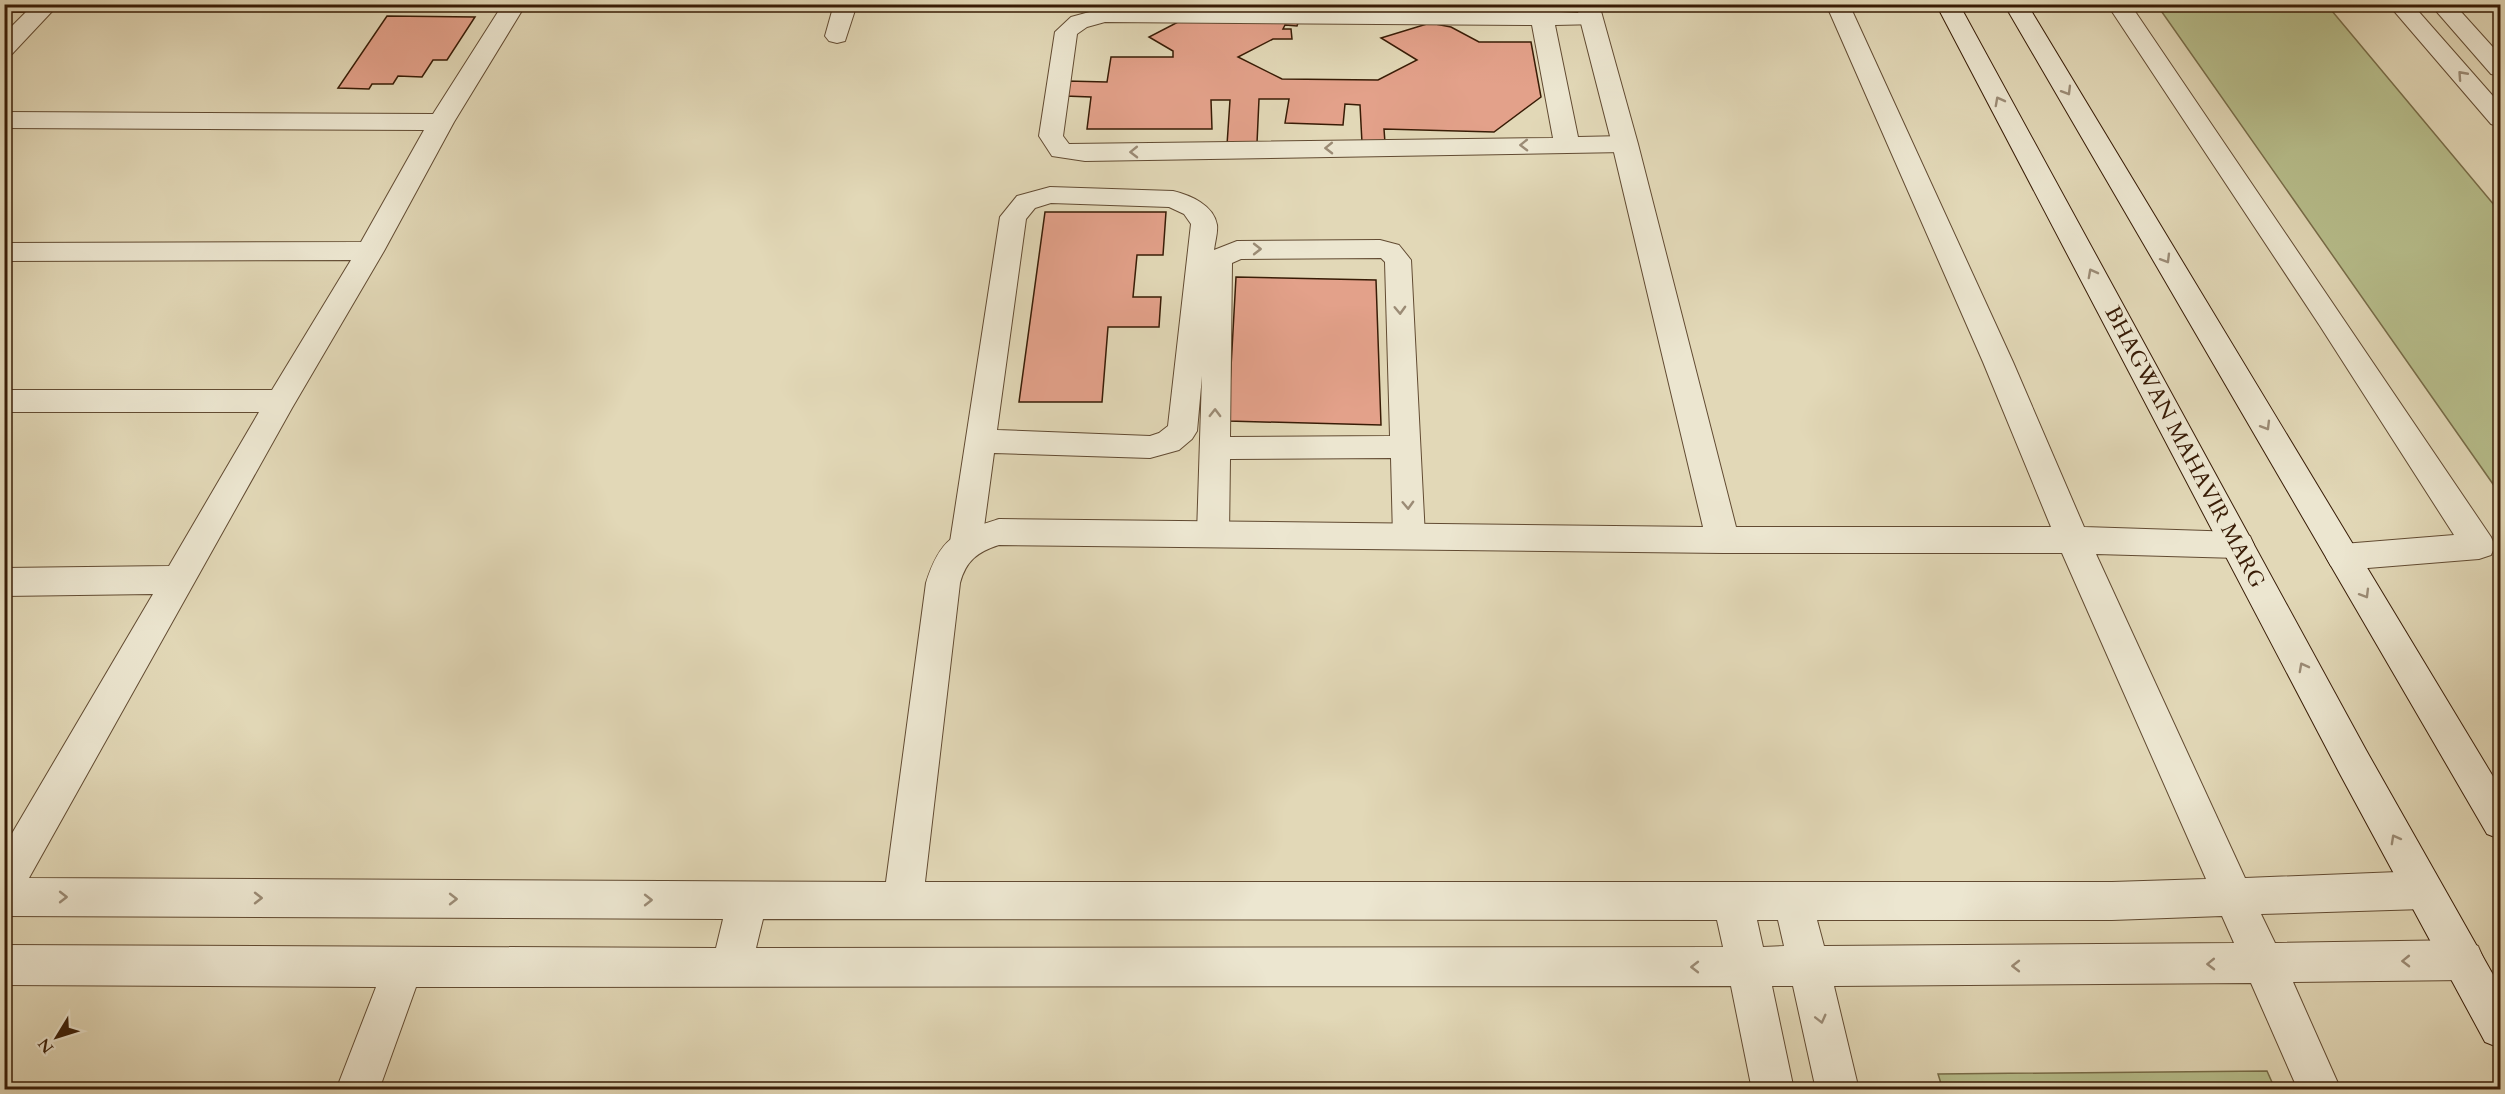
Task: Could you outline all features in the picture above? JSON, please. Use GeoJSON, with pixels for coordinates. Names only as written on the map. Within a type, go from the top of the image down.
{"type":"FeatureCollection","features":[{"type":"Feature","properties":{"kind":"street"},"geometry":{"type":"LineString","coordinates":[[4,885],[281,401],[370,251],[441,122],[515,4]]}},
{"type":"Feature","properties":{"kind":"street"},"geometry":{"type":"LineString","coordinates":[[837,36],[846,4]]}},
{"type":"Feature","properties":{"kind":"street"},"geometry":{"type":"LineString","coordinates":[[1837,4],[1998,362],[2073,540],[2320,1089]]}},
{"type":"Feature","properties":{"kind":"street","name":"BHAGWAN MAHAVIR MARG"},"geometry":{"type":"LineString","coordinates":[[1947,4],[2423,890]]}},
{"type":"Feature","properties":{"kind":"street"},"geometry":{"type":"LineString","coordinates":[[2015,4],[2500,822]]}},
{"type":"Feature","properties":{"kind":"street"},"geometry":{"type":"LineString","coordinates":[[2118,4],[2330,319],[2479,546],[2343,557]]}},
{"type":"Feature","properties":{"kind":"street"},"geometry":{"type":"LineString","coordinates":[[2399,4],[2492,99],[2500,119]]}},
{"type":"Feature","properties":{"kind":"street"},"geometry":{"type":"LineString","coordinates":[[2441,4],[2500,69]]}},
{"type":"Feature","properties":{"kind":"street"},"geometry":{"type":"LineString","coordinates":[[4,5],[46,5]]}},
{"type":"Feature","properties":{"kind":"street"},"geometry":{"type":"LineString","coordinates":[[4,49],[46,5]]}},
{"type":"Feature","properties":{"kind":"street"},"geometry":{"type":"LineString","coordinates":[[1589,12],[1625,144],[1724,540]]}},
{"type":"Feature","properties":{"kind":"street"},"geometry":{"type":"LineString","coordinates":[[4,120],[441,122]]}},
{"type":"Feature","properties":{"kind":"street"},"geometry":{"type":"LineString","coordinates":[[4,252],[370,251]]}},
{"type":"Feature","properties":{"kind":"street"},"geometry":{"type":"LineString","coordinates":[[4,401],[281,401]]}},
{"type":"Feature","properties":{"kind":"street"},"geometry":{"type":"LineString","coordinates":[[903,901],[943,583],[949,561],[966,542],[999,532],[1724,540],[2073,540],[2238,545]]}},
{"type":"Feature","properties":{"kind":"street"},"geometry":{"type":"LineString","coordinates":[[4,582],[180,580]]}},
{"type":"Feature","properties":{"kind":"street"},"geometry":{"type":"LineString","coordinates":[[4,897],[747,901],[2112,901],[2423,890],[2500,1027]]}},
{"type":"Feature","properties":{"kind":"street"},"geometry":{"type":"LineString","coordinates":[[731,968],[747,901]]}},
{"type":"Feature","properties":{"kind":"street"},"geometry":{"type":"LineString","coordinates":[[1733,901],[1773,1089]]}},
{"type":"Feature","properties":{"kind":"street"},"geometry":{"type":"LineString","coordinates":[[1793,901],[1838,1089]]}},
{"type":"Feature","properties":{"kind":"street"},"geometry":{"type":"LineString","coordinates":[[4,965],[403,969],[1808,967],[2464,960]]}},
{"type":"Feature","properties":{"kind":"street"},"geometry":{"type":"LineString","coordinates":[[357,1089],[403,969]]}},
{"type":"Feature","properties":{"kind":"lane"},"geometry":{"type":"LineString","coordinates":[[1589,12],[1542,18],[1104,15],[1079,22],[1066,32],[1051,136],[1061,151],[1085,153],[1625,144]]}},
{"type":"Feature","properties":{"kind":"lane"},"geometry":{"type":"LineString","coordinates":[[1542,18],[1567,144]]}},
{"type":"Feature","properties":{"kind":"lane"},"geometry":{"type":"LineString","coordinates":[[966,542],[1013,217],[1026,202],[1050,195],[1173,199],[1193,208],[1204,224],[1182,431],[1169,442],[1150,447],[981,441]]}},
{"type":"Feature","properties":{"kind":"lane"},"geometry":{"type":"LineString","coordinates":[[1213,534],[1219,258],[1237,250],[1368,249],[1390,251],[1398,260],[1409,537]]}},
{"type":"Feature","properties":{"kind":"lane"},"geometry":{"type":"LineString","coordinates":[[1215,448],[1405,447]]}},
{"type":"Feature","properties":{"kind":"green space"},"geometry":{"type":"Polygon","coordinates":[[[2157,5],[2327,5],[2500,212],[2500,494],[2157,5]]]}},
{"type":"Feature","properties":{"kind":"green space"},"geometry":{"type":"Polygon","coordinates":[[[2267,1071],[2275,1089],[1943,1090],[1938,1074],[2267,1071]]]}},
{"type":"Feature","properties":{"kind":"green space"},"geometry":{"type":"Polygon","coordinates":[[[264,1083],[261,1090],[4,1089],[5,1086],[264,1083]]]}},
{"type":"Feature","properties":{"kind":"building"},"geometry":{"type":"Polygon","coordinates":[[[387,16],[475,17],[447,60],[433,60],[422,77],[398,76],[393,84],[372,84],[369,89],[338,88],[387,16]]]}},
{"type":"Feature","properties":{"kind":"building"},"geometry":{"type":"Polygon","coordinates":[[[1178,22],[1298,23],[1297,26],[1285,25],[1283,29],[1291,29],[1292,39],[1273,39],[1238,57],[1282,79],[1378,80],[1417,60],[1381,38],[1430,23],[1451,27],[1479,42],[1531,42],[1541,97],[1494,132],[1384,129],[1385,143],[1362,143],[1360,105],[1345,104],[1343,125],[1285,123],[1289,99],[1259,99],[1257,143],[1227,145],[1230,100],[1211,100],[1212,129],[1087,129],[1091,97],[1065,96],[1067,81],[1107,82],[1111,57],[1173,57],[1173,51],[1149,37],[1178,22]]]}},
{"type":"Feature","properties":{"kind":"building"},"geometry":{"type":"Polygon","coordinates":[[[1045,212],[1166,212],[1163,255],[1137,255],[1133,297],[1161,297],[1159,327],[1108,327],[1102,402],[1019,402],[1045,212]]]}},
{"type":"Feature","properties":{"kind":"building"},"geometry":{"type":"Polygon","coordinates":[[[1236,277],[1376,280],[1381,425],[1228,421],[1236,277]]]}}]}
